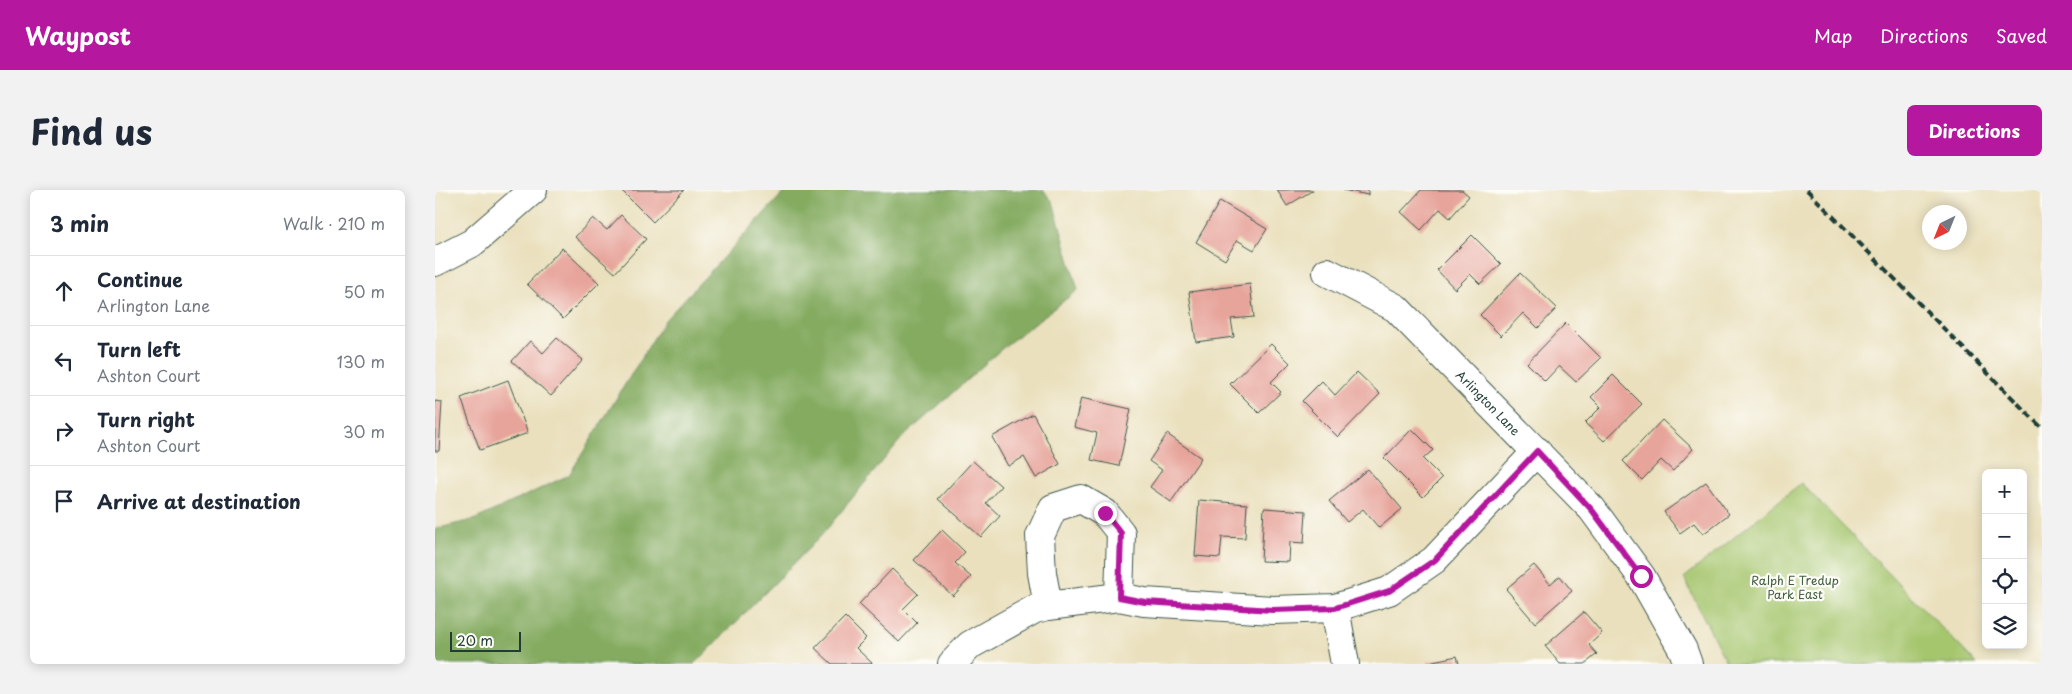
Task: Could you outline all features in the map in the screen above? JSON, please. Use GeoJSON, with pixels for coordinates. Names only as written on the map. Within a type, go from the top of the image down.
{"type":"FeatureCollection","features":[{"type":"Feature","properties":{"kind":"street"},"geometry":{"type":"LineString","coordinates":[[435,262],[472,243],[533,190]]}},
{"type":"Feature","properties":{"kind":"street","name":"Arlington Lane"},"geometry":{"type":"LineString","coordinates":[[1327,272],[1397,308],[1592,510],[1641,576],[1683,650],[1688,664]]}},
{"type":"Feature","properties":{"kind":"street"},"geometry":{"type":"LineString","coordinates":[[951,664],[970,645],[1035,609],[1048,606],[1119,597],[1145,602],[1273,610],[1335,608],[1389,591],[1435,560],[1537,451]]}},
{"type":"Feature","properties":{"kind":"street"},"geometry":{"type":"LineString","coordinates":[[1048,606],[1042,573],[1040,536],[1053,508],[1081,499],[1105,513],[1121,533],[1119,597]]}},
{"type":"Feature","properties":{"kind":"street"},"geometry":{"type":"LineString","coordinates":[[1335,608],[1345,664]]}},
{"type":"Feature","properties":{"kind":"green space"},"geometry":{"type":"Polygon","coordinates":[[[786,190],[1043,190],[1053,202],[1078,290],[1006,345],[901,439],[821,536],[695,664],[435,664],[435,529],[476,519],[569,475],[665,320],[786,190]]]}},
{"type":"Feature","properties":{"kind":"green space","name":"Ralph E Tredup Park East"},"geometry":{"type":"Polygon","coordinates":[[[1801,483],[1977,664],[1727,664],[1684,578],[1801,483]]]}},
{"type":"Feature","properties":{"kind":"building"},"geometry":{"type":"Polygon","coordinates":[[[621,190],[684,190],[653,222],[621,190]]]}},
{"type":"Feature","properties":{"kind":"building"},"geometry":{"type":"Polygon","coordinates":[[[1277,190],[1313,190],[1287,206],[1277,190]]]}},
{"type":"Feature","properties":{"kind":"building"},"geometry":{"type":"Polygon","coordinates":[[[1343,190],[1368,190],[1368,195],[1343,190]]]}},
{"type":"Feature","properties":{"kind":"building"},"geometry":{"type":"Polygon","coordinates":[[[1421,190],[1462,190],[1469,196],[1450,218],[1440,209],[1421,230],[1401,212],[1421,190]]]}},
{"type":"Feature","properties":{"kind":"building"},"geometry":{"type":"Polygon","coordinates":[[[1220,201],[1267,229],[1254,250],[1237,240],[1225,260],[1196,242],[1220,201]]]}},
{"type":"Feature","properties":{"kind":"building"},"geometry":{"type":"Polygon","coordinates":[[[621,215],[646,239],[615,273],[575,237],[593,218],[607,230],[621,215]]]}},
{"type":"Feature","properties":{"kind":"building"},"geometry":{"type":"Polygon","coordinates":[[[1472,235],[1501,264],[1480,284],[1470,274],[1455,289],[1437,270],[1472,235]]]}},
{"type":"Feature","properties":{"kind":"building"},"geometry":{"type":"Polygon","coordinates":[[[562,248],[599,283],[563,319],[527,284],[562,248]]]}},
{"type":"Feature","properties":{"kind":"building"},"geometry":{"type":"Polygon","coordinates":[[[1520,273],[1557,308],[1538,328],[1523,313],[1501,336],[1480,315],[1520,273]]]}},
{"type":"Feature","properties":{"kind":"building"},"geometry":{"type":"Polygon","coordinates":[[[1250,284],[1254,317],[1231,319],[1234,337],[1196,342],[1189,292],[1250,284]]]}},
{"type":"Feature","properties":{"kind":"building"},"geometry":{"type":"Polygon","coordinates":[[[1566,323],[1601,358],[1576,382],[1559,366],[1545,381],[1527,363],[1566,323]]]}},
{"type":"Feature","properties":{"kind":"building"},"geometry":{"type":"Polygon","coordinates":[[[557,338],[583,360],[551,396],[512,361],[530,341],[543,353],[557,338]]]}},
{"type":"Feature","properties":{"kind":"building"},"geometry":{"type":"Polygon","coordinates":[[[1271,344],[1290,363],[1271,382],[1281,392],[1259,413],[1230,384],[1271,344]]]}},
{"type":"Feature","properties":{"kind":"building"},"geometry":{"type":"Polygon","coordinates":[[[1357,372],[1380,394],[1338,437],[1302,401],[1322,381],[1335,395],[1357,372]]]}},
{"type":"Feature","properties":{"kind":"building"},"geometry":{"type":"Polygon","coordinates":[[[1613,375],[1642,404],[1604,441],[1585,423],[1601,407],[1591,397],[1613,375]]]}},
{"type":"Feature","properties":{"kind":"building"},"geometry":{"type":"Polygon","coordinates":[[[508,380],[528,433],[480,450],[461,398],[508,380]]]}},
{"type":"Feature","properties":{"kind":"building"},"geometry":{"type":"Polygon","coordinates":[[[1081,398],[1131,409],[1119,466],[1091,460],[1097,433],[1074,427],[1081,398]]]}},
{"type":"Feature","properties":{"kind":"building"},"geometry":{"type":"Polygon","coordinates":[[[435,401],[442,402],[439,451],[435,451],[435,401]]]}},
{"type":"Feature","properties":{"kind":"building"},"geometry":{"type":"Polygon","coordinates":[[[1033,414],[1060,464],[1036,478],[1024,457],[1008,466],[992,437],[1033,414]]]}},
{"type":"Feature","properties":{"kind":"building"},"geometry":{"type":"Polygon","coordinates":[[[1662,420],[1693,449],[1673,471],[1661,460],[1642,480],[1623,461],[1662,420]]]}},
{"type":"Feature","properties":{"kind":"building"},"geometry":{"type":"Polygon","coordinates":[[[1412,429],[1433,450],[1423,459],[1442,478],[1423,497],[1384,458],[1412,429]]]}},
{"type":"Feature","properties":{"kind":"building"},"geometry":{"type":"Polygon","coordinates":[[[1167,434],[1201,458],[1171,502],[1150,487],[1162,470],[1149,461],[1167,434]]]}},
{"type":"Feature","properties":{"kind":"building"},"geometry":{"type":"Polygon","coordinates":[[[973,461],[1001,486],[986,503],[1000,516],[981,537],[938,499],[973,461]]]}},
{"type":"Feature","properties":{"kind":"building"},"geometry":{"type":"Polygon","coordinates":[[[1368,469],[1402,509],[1379,528],[1363,509],[1347,522],[1329,501],[1368,469]]]}},
{"type":"Feature","properties":{"kind":"building"},"geometry":{"type":"Polygon","coordinates":[[[1706,482],[1729,514],[1703,534],[1694,523],[1680,533],[1664,512],[1706,482]]]}},
{"type":"Feature","properties":{"kind":"building"},"geometry":{"type":"Polygon","coordinates":[[[1199,500],[1247,504],[1245,538],[1222,537],[1220,558],[1195,556],[1199,500]]]}},
{"type":"Feature","properties":{"kind":"building"},"geometry":{"type":"Polygon","coordinates":[[[1264,508],[1306,511],[1304,543],[1290,542],[1289,562],[1261,561],[1264,508]]]}},
{"type":"Feature","properties":{"kind":"building"},"geometry":{"type":"Polygon","coordinates":[[[942,530],[965,552],[955,563],[971,577],[953,596],[914,560],[942,530]]]}},
{"type":"Feature","properties":{"kind":"building"},"geometry":{"type":"Polygon","coordinates":[[[1534,565],[1550,584],[1560,576],[1572,591],[1535,623],[1506,589],[1534,565]]]}},
{"type":"Feature","properties":{"kind":"building"},"geometry":{"type":"Polygon","coordinates":[[[892,569],[918,594],[903,609],[917,623],[899,642],[859,604],[892,569]]]}},
{"type":"Feature","properties":{"kind":"building"},"geometry":{"type":"Polygon","coordinates":[[[1584,612],[1602,633],[1589,645],[1597,654],[1585,664],[1560,664],[1545,646],[1584,612]]]}},
{"type":"Feature","properties":{"kind":"building"},"geometry":{"type":"Polygon","coordinates":[[[845,617],[866,638],[856,648],[873,664],[832,664],[815,648],[845,617]]]}},
{"type":"Feature","properties":{"kind":"building"},"geometry":{"type":"Polygon","coordinates":[[[1457,656],[1459,664],[1428,664],[1428,662],[1457,656]]]}},
{"type":"Feature","properties":{"kind":"railway"},"geometry":{"type":"LineString","coordinates":[[1807,190],[2042,428]]}},
{"type":"Feature","properties":{"kind":"route"},"geometry":{"type":"LineString","coordinates":[[1105,513],[1121,533],[1119,597],[1145,602],[1273,610],[1335,608],[1389,591],[1435,560],[1537,451],[1592,510],[1641,576]]}}]}
